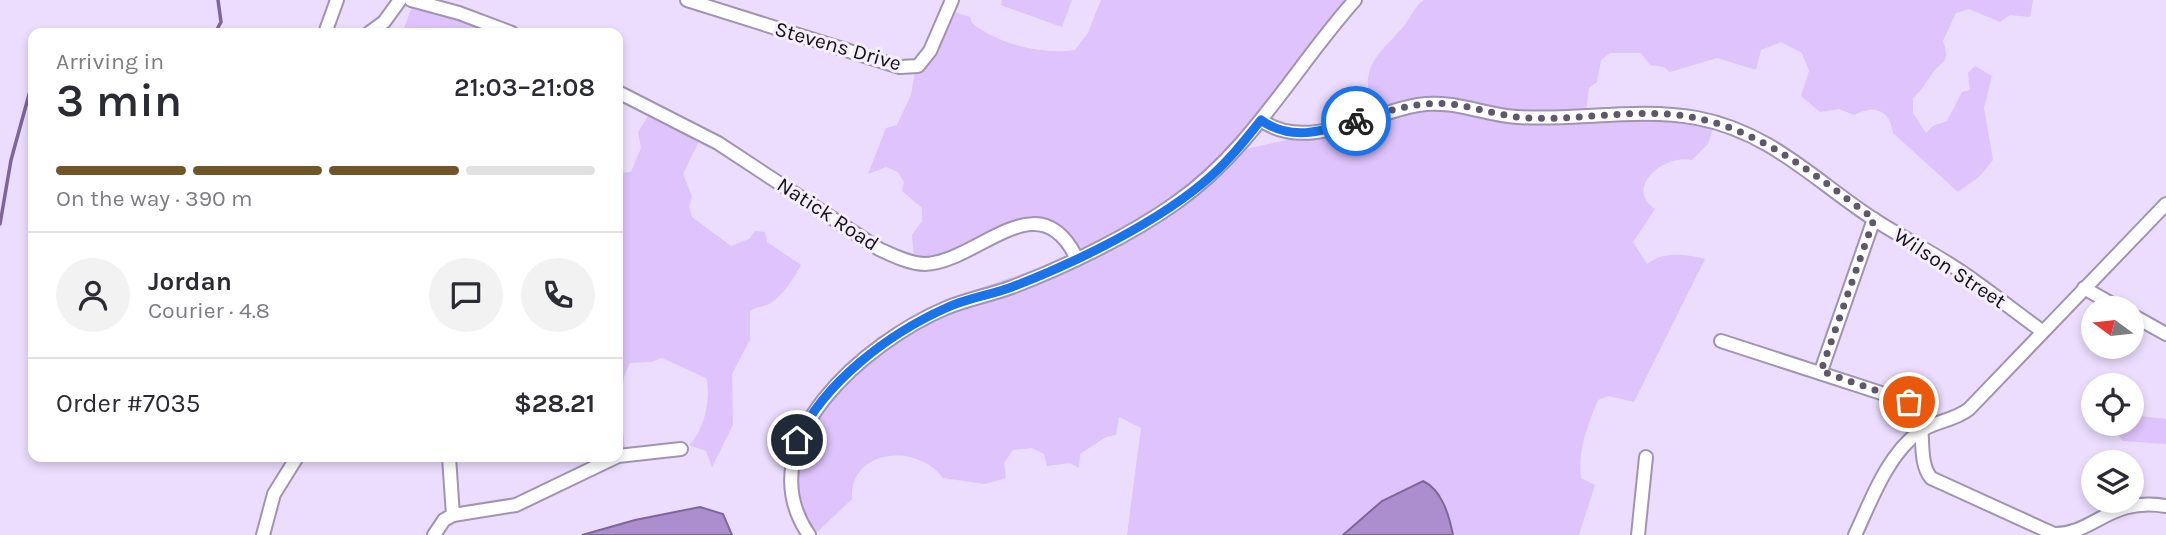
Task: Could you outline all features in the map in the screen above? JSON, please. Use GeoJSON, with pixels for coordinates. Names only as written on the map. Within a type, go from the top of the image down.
{"type":"FeatureCollection","features":[{"type":"Feature","properties":{"kind":"street"},"geometry":{"type":"LineString","coordinates":[[327,28],[337,0]]}},
{"type":"Feature","properties":{"kind":"street"},"geometry":{"type":"LineString","coordinates":[[376,28],[384,22],[400,0]]}},
{"type":"Feature","properties":{"kind":"street"},"geometry":{"type":"LineString","coordinates":[[411,0],[459,13],[499,28]]}},
{"type":"Feature","properties":{"kind":"street","name":"Stevens Drive"},"geometry":{"type":"LineString","coordinates":[[687,0],[900,67],[918,66],[926,57],[952,0]]}},
{"type":"Feature","properties":{"kind":"street"},"geometry":{"type":"LineString","coordinates":[[809,535],[792,496],[792,457],[800,433],[831,392],[865,360],[937,313],[1012,287],[1076,257],[1176,203],[1212,176],[1261,120],[1355,0]]}},
{"type":"Feature","properties":{"kind":"street","name":"Natick Road"},"geometry":{"type":"LineString","coordinates":[[623,95],[718,143],[879,249],[897,257],[924,264],[953,258],[1002,231],[1032,224],[1053,228],[1069,242],[1076,257]]}},
{"type":"Feature","properties":{"kind":"street","name":"Wilson Street"},"geometry":{"type":"LineString","coordinates":[[1261,120],[1280,132],[1310,132],[1396,110],[1438,104],[1513,117],[1667,114],[1698,118],[1735,128],[1804,166],[1874,219],[1957,269],[2042,331]]}},
{"type":"Feature","properties":{"kind":"street"},"geometry":{"type":"LineString","coordinates":[[1855,535],[1890,466],[1920,431],[1962,415],[2166,204]]}},
{"type":"Feature","properties":{"kind":"street"},"geometry":{"type":"LineString","coordinates":[[1821,371],[1874,219]]}},
{"type":"Feature","properties":{"kind":"street"},"geometry":{"type":"LineString","coordinates":[[2084,288],[2098,296]]}},
{"type":"Feature","properties":{"kind":"street"},"geometry":{"type":"LineString","coordinates":[[2144,322],[2166,334]]}},
{"type":"Feature","properties":{"kind":"street"},"geometry":{"type":"LineString","coordinates":[[1721,341],[1821,371],[1913,404],[1918,412],[1925,469],[1938,484],[2054,535],[2071,533],[2128,505],[2166,506]]}},
{"type":"Feature","properties":{"kind":"street"},"geometry":{"type":"LineString","coordinates":[[623,455],[681,449]]}},
{"type":"Feature","properties":{"kind":"street"},"geometry":{"type":"LineString","coordinates":[[1638,535],[1646,457]]}},
{"type":"Feature","properties":{"kind":"street"},"geometry":{"type":"LineString","coordinates":[[263,535],[274,494],[294,462]]}},
{"type":"Feature","properties":{"kind":"street"},"geometry":{"type":"LineString","coordinates":[[449,462],[453,515]]}},
{"type":"Feature","properties":{"kind":"street"},"geometry":{"type":"LineString","coordinates":[[434,535],[444,520],[453,515],[516,505],[605,462]]}},
{"type":"Feature","properties":{"kind":"shaded area"},"geometry":{"type":"Polygon","coordinates":[[[1002,0],[1072,0],[1062,27],[1001,5],[1002,0]]]}},
{"type":"Feature","properties":{"kind":"shaded area"},"geometry":{"type":"Polygon","coordinates":[[[1101,0],[1354,0],[1243,149],[1246,149],[1323,132],[1371,112],[1368,83],[1372,64],[1424,0],[2033,0],[2030,17],[2010,15],[2000,22],[1969,9],[1956,13],[1943,41],[1946,58],[1913,98],[1913,113],[1926,133],[1933,126],[1947,121],[1962,92],[1970,90],[1968,73],[1975,66],[1992,76],[1984,108],[1993,160],[1979,177],[1958,192],[1893,133],[1885,114],[1875,110],[1854,115],[1839,109],[1820,112],[1801,96],[1809,71],[1802,53],[1781,42],[1761,50],[1756,70],[1717,58],[1670,72],[1664,67],[1650,65],[1641,53],[1610,53],[1601,60],[1597,82],[1589,88],[1586,113],[1715,123],[1708,144],[1692,160],[1669,162],[1645,183],[1643,192],[1646,201],[1655,209],[1633,242],[1647,264],[1667,255],[1705,259],[1634,402],[1609,396],[1598,400],[1582,448],[1581,478],[1595,485],[1579,535],[1127,535],[1141,428],[1119,417],[1116,435],[1106,437],[1080,454],[1079,468],[1070,463],[1047,466],[1044,454],[1032,448],[1013,450],[1004,463],[1006,478],[985,484],[943,478],[932,467],[917,459],[887,456],[873,461],[861,470],[854,482],[852,499],[814,535],[799,535],[787,498],[787,462],[799,427],[819,395],[846,366],[877,340],[909,319],[941,303],[1081,252],[1059,230],[1034,221],[962,252],[914,258],[912,235],[922,221],[922,208],[902,191],[904,182],[898,172],[886,167],[868,174],[886,128],[897,125],[911,95],[916,65],[948,10],[970,17],[972,23],[982,30],[1007,42],[1034,49],[1062,51],[1075,50],[1088,33],[1101,0]]]}},
{"type":"Feature","properties":{"kind":"shaded area"},"geometry":{"type":"Polygon","coordinates":[[[414,2],[496,28],[404,28],[414,2]]]}},
{"type":"Feature","properties":{"kind":"shaded area"},"geometry":{"type":"Polygon","coordinates":[[[652,110],[701,137],[683,174],[692,196],[689,207],[692,217],[731,246],[749,239],[755,231],[765,232],[767,242],[801,265],[776,299],[750,311],[750,340],[732,374],[733,425],[712,467],[706,451],[689,445],[703,423],[708,394],[706,378],[662,358],[651,362],[630,363],[623,380],[623,173],[631,172],[641,148],[638,132],[652,110]]]}},
{"type":"Feature","properties":{"kind":"shaded area"},"geometry":{"type":"Polygon","coordinates":[[[2144,416],[2166,419],[2166,444],[2123,441],[2119,436],[2144,436],[2144,416]]]}},
{"type":"Feature","properties":{"kind":"shaded area"},"geometry":{"type":"Polygon","coordinates":[[[1423,481],[1440,497],[1453,535],[1343,535],[1382,501],[1423,481]]]}},
{"type":"Feature","properties":{"kind":"shaded area"},"geometry":{"type":"Polygon","coordinates":[[[700,507],[723,514],[732,535],[582,535],[635,520],[700,507]]]}},
{"type":"Feature","properties":{"kind":"waterway"},"geometry":{"type":"LineString","coordinates":[[218,0],[221,22],[218,28]]}},
{"type":"Feature","properties":{"kind":"waterway"},"geometry":{"type":"LineString","coordinates":[[0,224],[11,160],[28,98]]}},
{"type":"Feature","properties":{"kind":"way so far"},"geometry":{"type":"LineString","coordinates":[[1356,121],[1423,104],[1447,104],[1513,117],[1544,119],[1667,114],[1698,118],[1735,128],[1755,138],[1804,166],[1874,219],[1821,371],[1909,402]]}},
{"type":"Feature","properties":{"kind":"route"},"geometry":{"type":"LineString","coordinates":[[797,440],[831,392],[856,366],[884,345],[946,308],[1012,287],[1159,215],[1212,176],[1236,152],[1261,120],[1272,129],[1291,134],[1319,131],[1356,121]]}}]}
